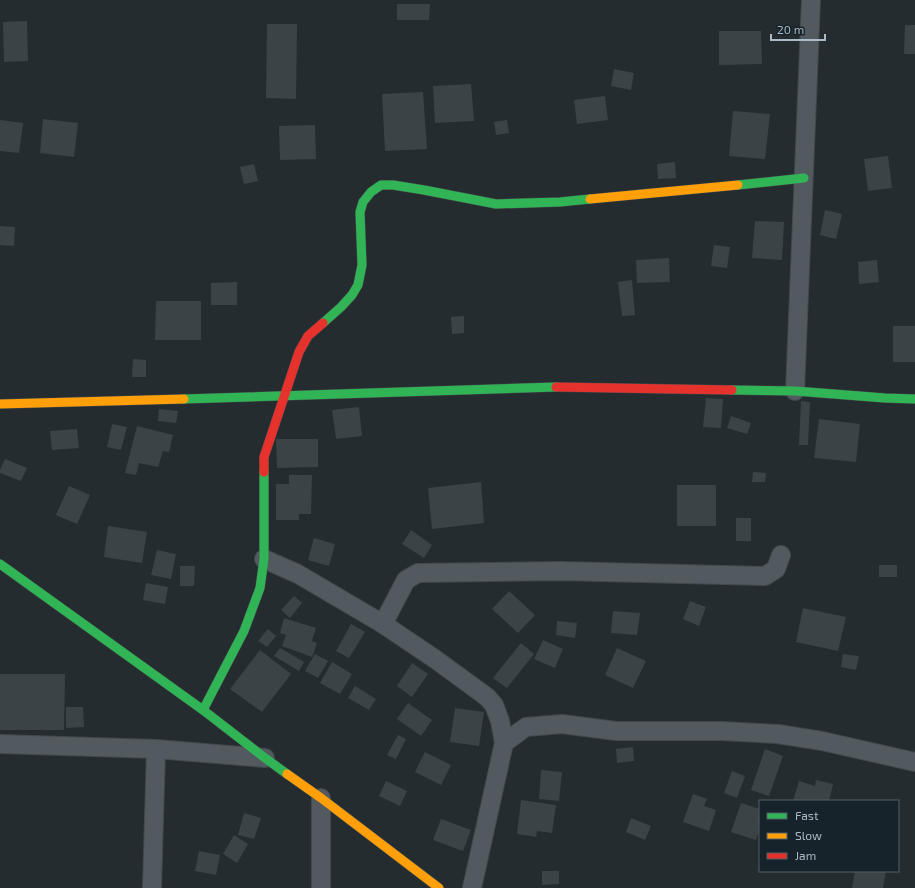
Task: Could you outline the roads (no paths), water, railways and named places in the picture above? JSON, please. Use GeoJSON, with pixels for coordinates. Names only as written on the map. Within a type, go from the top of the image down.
{"type":"FeatureCollection","features":[{"type":"Feature","properties":{"kind":"street"},"geometry":{"type":"LineString","coordinates":[[795,391],[811,0]]}},
{"type":"Feature","properties":{"kind":"street"},"geometry":{"type":"LineString","coordinates":[[203,710],[244,631],[260,588],[264,559],[264,457],[299,352],[308,336],[341,307],[352,295],[358,285],[362,265],[360,212],[363,202],[371,192],[381,185],[393,185],[496,204],[560,202],[804,178]]}},
{"type":"Feature","properties":{"kind":"street"},"geometry":{"type":"LineString","coordinates":[[0,404],[544,387],[795,391],[915,399]]}},
{"type":"Feature","properties":{"kind":"street"},"geometry":{"type":"LineString","coordinates":[[384,624],[406,580],[418,573],[560,571],[765,576],[776,569],[782,555]]}},
{"type":"Feature","properties":{"kind":"street"},"geometry":{"type":"LineString","coordinates":[[264,559],[298,574],[384,624],[487,697],[494,705],[500,721],[504,743],[472,888]]}},
{"type":"Feature","properties":{"kind":"street"},"geometry":{"type":"LineString","coordinates":[[0,564],[203,710],[439,888]]}},
{"type":"Feature","properties":{"kind":"street"},"geometry":{"type":"LineString","coordinates":[[504,743],[526,727],[562,724],[616,730],[722,731],[778,734],[822,741],[914,762]]}},
{"type":"Feature","properties":{"kind":"street"},"geometry":{"type":"LineString","coordinates":[[0,744],[156,749],[265,758]]}},
{"type":"Feature","properties":{"kind":"street"},"geometry":{"type":"LineString","coordinates":[[152,888],[156,749]]}},
{"type":"Feature","properties":{"kind":"street"},"geometry":{"type":"LineString","coordinates":[[321,798],[321,888]]}}]}
